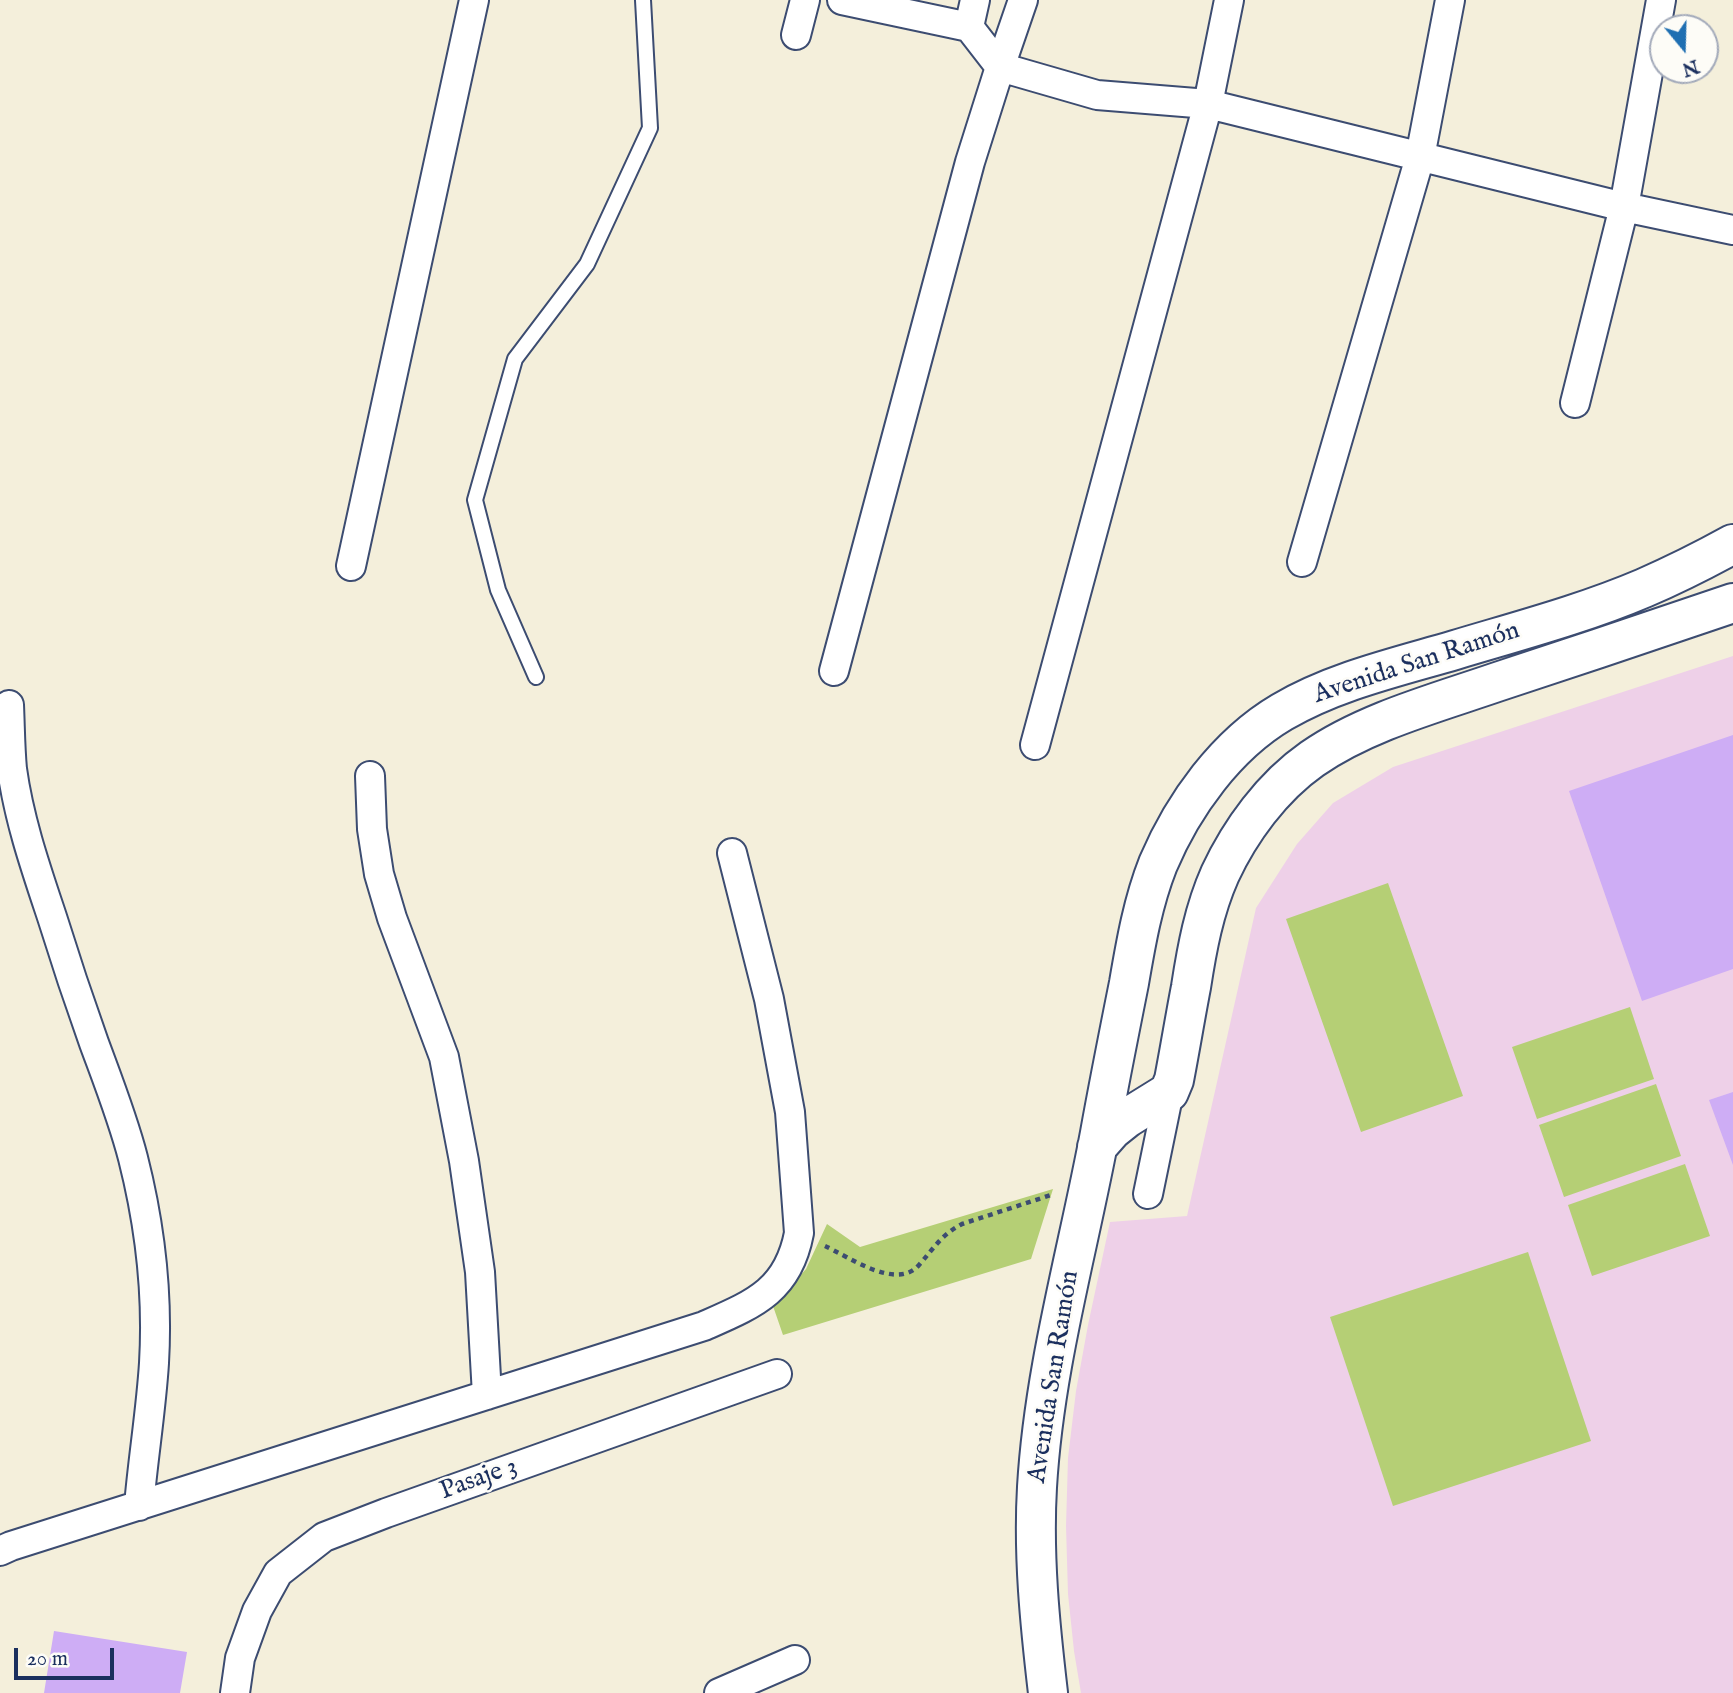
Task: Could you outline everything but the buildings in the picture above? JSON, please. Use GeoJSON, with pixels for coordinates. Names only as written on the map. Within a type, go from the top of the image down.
{"type":"FeatureCollection","features":[{"type":"Feature","properties":{"kind":"street"},"geometry":{"type":"LineString","coordinates":[[351,566],[474,0]]}},
{"type":"Feature","properties":{"kind":"street"},"geometry":{"type":"LineString","coordinates":[[796,35],[805,0]]}},
{"type":"Feature","properties":{"kind":"street"},"geometry":{"type":"LineString","coordinates":[[842,0],[972,13],[1000,67],[1097,95],[1208,104],[1624,207],[1733,230]]}},
{"type":"Feature","properties":{"kind":"street"},"geometry":{"type":"LineString","coordinates":[[834,671],[967,175],[1023,0]]}},
{"type":"Feature","properties":{"kind":"street"},"geometry":{"type":"LineString","coordinates":[[1035,746],[1208,104],[1229,0]]}},
{"type":"Feature","properties":{"kind":"street"},"geometry":{"type":"LineString","coordinates":[[1302,562],[1420,157],[1450,0]]}},
{"type":"Feature","properties":{"kind":"street"},"geometry":{"type":"LineString","coordinates":[[1574,403],[1624,207],[1661,0]]}},
{"type":"Feature","properties":{"kind":"street","name":"Avenida San Ramón"},"geometry":{"type":"LineString","coordinates":[[1048,1693],[1036,1566],[1037,1487],[1044,1419],[1143,911],[1160,861],[1177,827],[1221,764],[1248,737],[1281,713],[1320,693],[1630,593],[1733,544]]}},
{"type":"Feature","properties":{"kind":"street","name":"Avenida San Ramón"},"geometry":{"type":"LineString","coordinates":[[1148,1194],[1169,1092],[1174,1080],[1207,909],[1220,874],[1238,842],[1259,811],[1284,783],[1336,744],[1369,729],[1436,703],[1733,603]]}},
{"type":"Feature","properties":{"kind":"street"},"geometry":{"type":"LineString","coordinates":[[9,705],[12,769],[20,813],[77,994],[118,1108],[144,1207],[155,1309],[151,1404],[139,1506]]}},
{"type":"Feature","properties":{"kind":"street"},"geometry":{"type":"LineString","coordinates":[[370,776],[372,829],[379,874],[391,918],[444,1057],[464,1161],[480,1272],[487,1395]]}},
{"type":"Feature","properties":{"kind":"street"},"geometry":{"type":"LineString","coordinates":[[4,1548],[704,1326],[763,1296],[783,1277],[791,1263],[799,1233],[790,1112],[769,999],[732,853]]}},
{"type":"Feature","properties":{"kind":"street"},"geometry":{"type":"LineString","coordinates":[[1097,1147],[1126,1118],[1169,1092]]}},
{"type":"Feature","properties":{"kind":"street","name":"Pasaje 3"},"geometry":{"type":"LineString","coordinates":[[235,1693],[240,1658],[257,1611],[278,1573],[324,1537],[777,1374]]}},
{"type":"Feature","properties":{"kind":"street"},"geometry":{"type":"LineString","coordinates":[[719,1693],[795,1660]]}},
{"type":"Feature","properties":{"kind":"lane"},"geometry":{"type":"LineString","coordinates":[[536,677],[498,590],[475,500],[515,359],[587,264],[650,128],[643,0]]}},
{"type":"Feature","properties":{"kind":"path"},"geometry":{"type":"LineString","coordinates":[[799,1233],[879,1272],[904,1275],[916,1268],[949,1230],[1056,1194]]}},
{"type":"Feature","properties":{"kind":"shaded area"},"geometry":{"type":"Polygon","coordinates":[[[1733,656],[1733,1693],[1081,1693],[1068,1594],[1068,1458],[1076,1391],[1110,1222],[1187,1216],[1256,908],[1297,844],[1333,803],[1393,767],[1733,656]]]}},
{"type":"Feature","properties":{"kind":"green space"},"geometry":{"type":"Polygon","coordinates":[[[1388,883],[1463,1096],[1361,1132],[1286,919],[1388,883]]]}},
{"type":"Feature","properties":{"kind":"green space"},"geometry":{"type":"Polygon","coordinates":[[[1630,1007],[1654,1079],[1537,1119],[1512,1047],[1630,1007]]]}},
{"type":"Feature","properties":{"kind":"green space"},"geometry":{"type":"Polygon","coordinates":[[[1656,1084],[1681,1156],[1564,1197],[1539,1125],[1656,1084]]]}},
{"type":"Feature","properties":{"kind":"green space"},"geometry":{"type":"Polygon","coordinates":[[[1685,1164],[1710,1236],[1592,1276],[1568,1205],[1685,1164]]]}},
{"type":"Feature","properties":{"kind":"green space"},"geometry":{"type":"Polygon","coordinates":[[[1053,1189],[1031,1259],[783,1335],[773,1306],[806,1269],[827,1224],[860,1247],[1053,1189]]]}},
{"type":"Feature","properties":{"kind":"green space"},"geometry":{"type":"Polygon","coordinates":[[[1528,1252],[1591,1441],[1393,1506],[1330,1317],[1528,1252]]]}}]}
